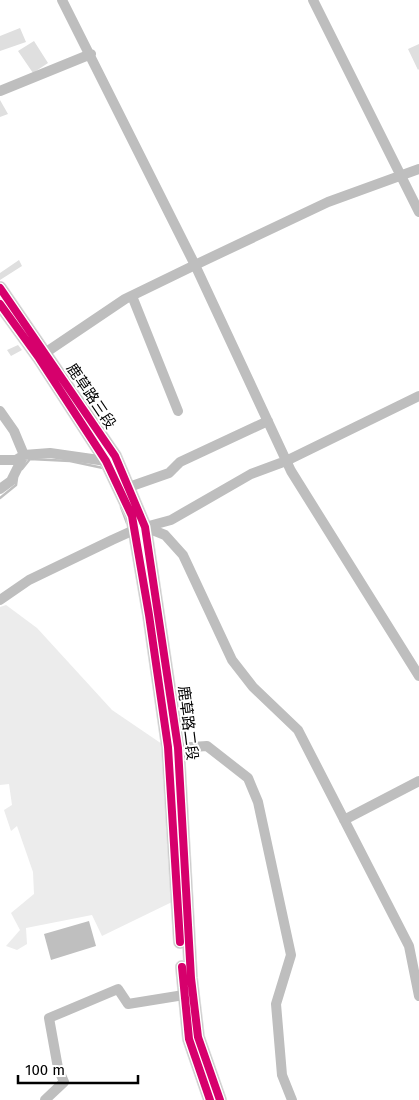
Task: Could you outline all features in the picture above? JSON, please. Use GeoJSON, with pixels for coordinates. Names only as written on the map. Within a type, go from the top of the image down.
{"type":"FeatureCollection","features":[{"type":"Feature","properties":{"kind":"main road","name":"鹿草路三段"},"geometry":{"type":"LineString","coordinates":[[0,288],[128,487],[139,529]]}},
{"type":"Feature","properties":{"kind":"main road","name":"鹿草路三段"},"geometry":{"type":"LineString","coordinates":[[0,304],[42,355]]}},
{"type":"Feature","properties":{"kind":"main road","name":"鹿草路三段"},"geometry":{"type":"LineString","coordinates":[[110,459],[139,529]]}},
{"type":"Feature","properties":{"kind":"main road","name":"鹿草路二段"},"geometry":{"type":"LineString","coordinates":[[139,529],[178,748],[191,978],[189,994],[198,1037],[220,1100]]}},
{"type":"Feature","properties":{"kind":"main road","name":"鹿草路二段"},"geometry":{"type":"LineString","coordinates":[[139,529],[168,747],[189,994],[189,1039],[210,1100]]}},
{"type":"Feature","properties":{"kind":"street"},"geometry":{"type":"LineString","coordinates":[[62,0],[91,54],[195,265],[286,460],[419,676]]}},
{"type":"Feature","properties":{"kind":"street"},"geometry":{"type":"LineString","coordinates":[[313,0],[419,212]]}},
{"type":"Feature","properties":{"kind":"street"},"geometry":{"type":"LineString","coordinates":[[0,91],[91,54]]}},
{"type":"Feature","properties":{"kind":"street"},"geometry":{"type":"LineString","coordinates":[[42,355],[132,296],[328,202],[419,169]]}},
{"type":"Feature","properties":{"kind":"street"},"geometry":{"type":"LineString","coordinates":[[132,296],[178,411]]}},
{"type":"Feature","properties":{"kind":"street"},"geometry":{"type":"LineString","coordinates":[[0,600],[29,580],[139,529],[171,520],[251,474],[286,460],[419,396]]}},
{"type":"Feature","properties":{"kind":"street"},"geometry":{"type":"LineString","coordinates":[[0,411],[14,431],[24,455],[11,481],[0,489]]}},
{"type":"Feature","properties":{"kind":"street"},"geometry":{"type":"LineString","coordinates":[[128,487],[169,473],[180,462],[268,422]]}},
{"type":"Feature","properties":{"kind":"street"},"geometry":{"type":"LineString","coordinates":[[0,460],[16,460],[24,455],[50,453],[110,459]]}},
{"type":"Feature","properties":{"kind":"street"},"geometry":{"type":"LineString","coordinates":[[139,529],[165,534],[183,555],[232,660],[253,687],[298,730],[409,946],[419,996]]}},
{"type":"Feature","properties":{"kind":"street"},"geometry":{"type":"LineString","coordinates":[[178,748],[207,746],[248,778],[258,802],[291,955],[276,1004],[282,1075],[292,1100]]}},
{"type":"Feature","properties":{"kind":"street"},"geometry":{"type":"LineString","coordinates":[[344,820],[419,781]]}},
{"type":"Feature","properties":{"kind":"street"},"geometry":{"type":"LineString","coordinates":[[45,1100],[64,1082],[58,1068],[49,1018],[118,989],[128,1004],[189,994]]}},
{"type":"Feature","properties":{"kind":"shaded area"},"geometry":{"type":"Polygon","coordinates":[[[6,605],[37,628],[112,710],[162,744],[172,902],[102,936],[92,915],[26,928],[27,944],[17,950],[6,946],[20,930],[11,913],[34,894],[33,872],[17,826],[11,831],[4,810],[12,805],[9,784],[0,785],[0,607],[6,605]]]}},
{"type":"Feature","properties":{"kind":"shaded area"},"geometry":{"type":"Polygon","coordinates":[[[89,921],[96,946],[51,960],[44,934],[89,921]]]}},
{"type":"Feature","properties":{"kind":"building"},"geometry":{"type":"Polygon","coordinates":[[[20,28],[26,42],[0,51],[0,36],[20,28]]]}},
{"type":"Feature","properties":{"kind":"building"},"geometry":{"type":"Polygon","coordinates":[[[34,41],[48,63],[33,73],[18,51],[34,41]]]}},
{"type":"Feature","properties":{"kind":"building"},"geometry":{"type":"Polygon","coordinates":[[[419,44],[419,69],[418,70],[408,49],[419,44]]]}},
{"type":"Feature","properties":{"kind":"building"},"geometry":{"type":"Polygon","coordinates":[[[0,100],[8,114],[0,117],[0,100]]]}},
{"type":"Feature","properties":{"kind":"building"},"geometry":{"type":"Polygon","coordinates":[[[19,260],[22,266],[0,280],[0,273],[19,260]]]}},
{"type":"Feature","properties":{"kind":"building"},"geometry":{"type":"Polygon","coordinates":[[[18,345],[22,350],[11,356],[7,350],[18,345]]]}},
{"type":"Feature","properties":{"kind":"waterway"},"geometry":{"type":"LineString","coordinates":[[22,469],[30,459],[70,461],[103,468]]}},
{"type":"Feature","properties":{"kind":"waterway"},"geometry":{"type":"LineString","coordinates":[[0,498],[16,485],[17,478]]}},
{"type":"Feature","properties":{"kind":"waterway"},"geometry":{"type":"LineString","coordinates":[[121,507],[127,523]]}},
{"type":"Feature","properties":{"kind":"cycle path"},"geometry":{"type":"LineString","coordinates":[[0,288],[115,456],[145,527],[178,748],[191,978],[198,1037],[220,1100]]}},
{"type":"Feature","properties":{"kind":"cycle path"},"geometry":{"type":"LineString","coordinates":[[0,304],[39,358],[106,461],[132,516],[149,615],[168,747],[180,942]]}},
{"type":"Feature","properties":{"kind":"cycle path"},"geometry":{"type":"LineString","coordinates":[[182,967],[189,1039],[210,1100]]}}]}
